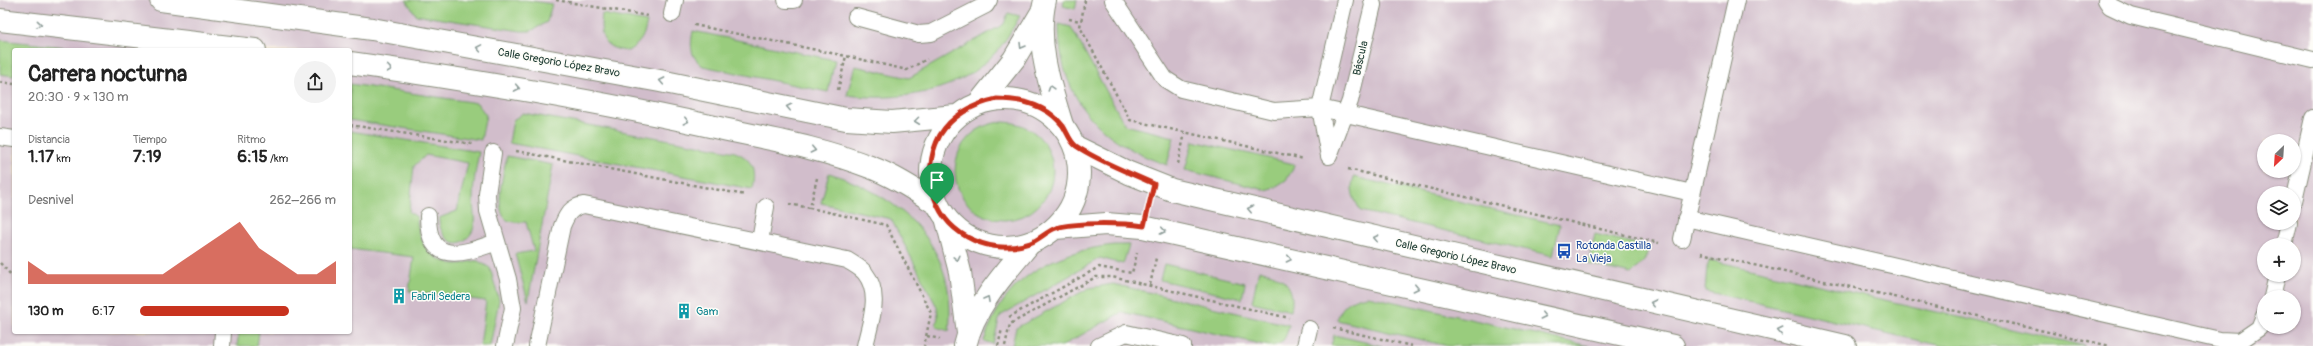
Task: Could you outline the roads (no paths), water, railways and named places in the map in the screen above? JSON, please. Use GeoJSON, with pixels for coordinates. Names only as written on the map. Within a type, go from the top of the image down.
{"type":"FeatureCollection","features":[{"type":"Feature","properties":{"kind":"main road","name":"Calle Gregorio López Bravo"},"geometry":{"type":"LineString","coordinates":[[161,0],[372,29],[660,80],[846,120],[898,122],[956,116]]}},
{"type":"Feature","properties":{"kind":"main road"},"geometry":{"type":"LineString","coordinates":[[979,103],[1014,59],[1043,6]]}},
{"type":"Feature","properties":{"kind":"main road"},"geometry":{"type":"LineString","coordinates":[[352,63],[505,86],[630,109],[823,152],[870,167],[905,184],[942,212],[960,233],[976,242],[994,247],[1012,247],[1030,243],[1055,228],[1065,217],[1077,190],[1078,160],[1074,146],[1062,125],[1046,71],[1043,6]]}},
{"type":"Feature","properties":{"kind":"main road"},"geometry":{"type":"LineString","coordinates":[[0,20],[238,48]]}},
{"type":"Feature","properties":{"kind":"main road"},"geometry":{"type":"LineString","coordinates":[[967,340],[960,272],[942,212],[932,189],[930,173],[931,156],[945,128],[956,116],[979,103],[997,99],[1009,99],[1033,104],[1049,113],[1062,125]]}},
{"type":"Feature","properties":{"kind":"main road","name":"Calle Gregorio López Bravo"},"geometry":{"type":"LineString","coordinates":[[1074,146],[1154,184],[1179,192],[1845,346]]}},
{"type":"Feature","properties":{"kind":"main road"},"geometry":{"type":"LineString","coordinates":[[1055,228],[1106,224],[1144,226],[1673,346]]}},
{"type":"Feature","properties":{"kind":"main road"},"geometry":{"type":"LineString","coordinates":[[967,340],[995,284],[1030,243]]}},
{"type":"Feature","properties":{"kind":"lane"},"geometry":{"type":"LineString","coordinates":[[786,0],[794,0]]}},
{"type":"Feature","properties":{"kind":"lane"},"geometry":{"type":"LineString","coordinates":[[856,17],[919,34],[931,33],[986,5],[989,0]]}},
{"type":"Feature","properties":{"kind":"lane"},"geometry":{"type":"LineString","coordinates":[[1113,0],[1165,79],[1181,89],[1274,111],[1348,108],[1692,193]]}},
{"type":"Feature","properties":{"kind":"lane"},"geometry":{"type":"LineString","coordinates":[[1320,108],[1345,0]]}},
{"type":"Feature","properties":{"kind":"lane"},"geometry":{"type":"LineString","coordinates":[[1682,239],[1736,0]]}},
{"type":"Feature","properties":{"kind":"lane"},"geometry":{"type":"LineString","coordinates":[[2106,0],[2110,6],[2132,16],[2313,60]]}},
{"type":"Feature","properties":{"kind":"lane","name":"Báscula"},"geometry":{"type":"LineString","coordinates":[[1320,108],[1329,156],[1348,108],[1371,8]]}},
{"type":"Feature","properties":{"kind":"lane"},"geometry":{"type":"LineString","coordinates":[[2297,186],[2313,118]]}},
{"type":"Feature","properties":{"kind":"lane"},"geometry":{"type":"LineString","coordinates":[[0,137],[12,139]]}},
{"type":"Feature","properties":{"kind":"lane"},"geometry":{"type":"LineString","coordinates":[[500,152],[488,188],[488,211],[508,279],[513,308],[505,346]]}},
{"type":"Feature","properties":{"kind":"lane"},"geometry":{"type":"LineString","coordinates":[[537,346],[562,226],[566,214],[575,206],[584,205],[848,260],[865,273],[872,287],[875,302],[865,346]]}},
{"type":"Feature","properties":{"kind":"lane"},"geometry":{"type":"LineString","coordinates":[[760,241],[766,207]]}},
{"type":"Feature","properties":{"kind":"lane"},"geometry":{"type":"LineString","coordinates":[[428,216],[428,229],[431,238],[436,245],[448,252],[458,254],[497,242]]}},
{"type":"Feature","properties":{"kind":"lane"},"geometry":{"type":"LineString","coordinates":[[1686,218],[2220,340],[2240,341],[2257,329]]}},
{"type":"Feature","properties":{"kind":"lane"},"geometry":{"type":"LineString","coordinates":[[1305,346],[1309,329]]}},
{"type":"Feature","properties":{"kind":"lane"},"geometry":{"type":"LineString","coordinates":[[1099,346],[1126,333],[1183,346]]}},
{"type":"Feature","properties":{"kind":"lane"},"geometry":{"type":"LineString","coordinates":[[222,346],[223,334]]}},
{"type":"Feature","properties":{"kind":"place","name":"Rotonda Castilla La Vieja"},"geometry":{"type":"Point","coordinates":[1564,251]}},
{"type":"Feature","properties":{"kind":"place","name":"Fabril Sedera"},"geometry":{"type":"Point","coordinates":[399,296]}},
{"type":"Feature","properties":{"kind":"place","name":"Gam"},"geometry":{"type":"Point","coordinates":[684,311]}}]}
